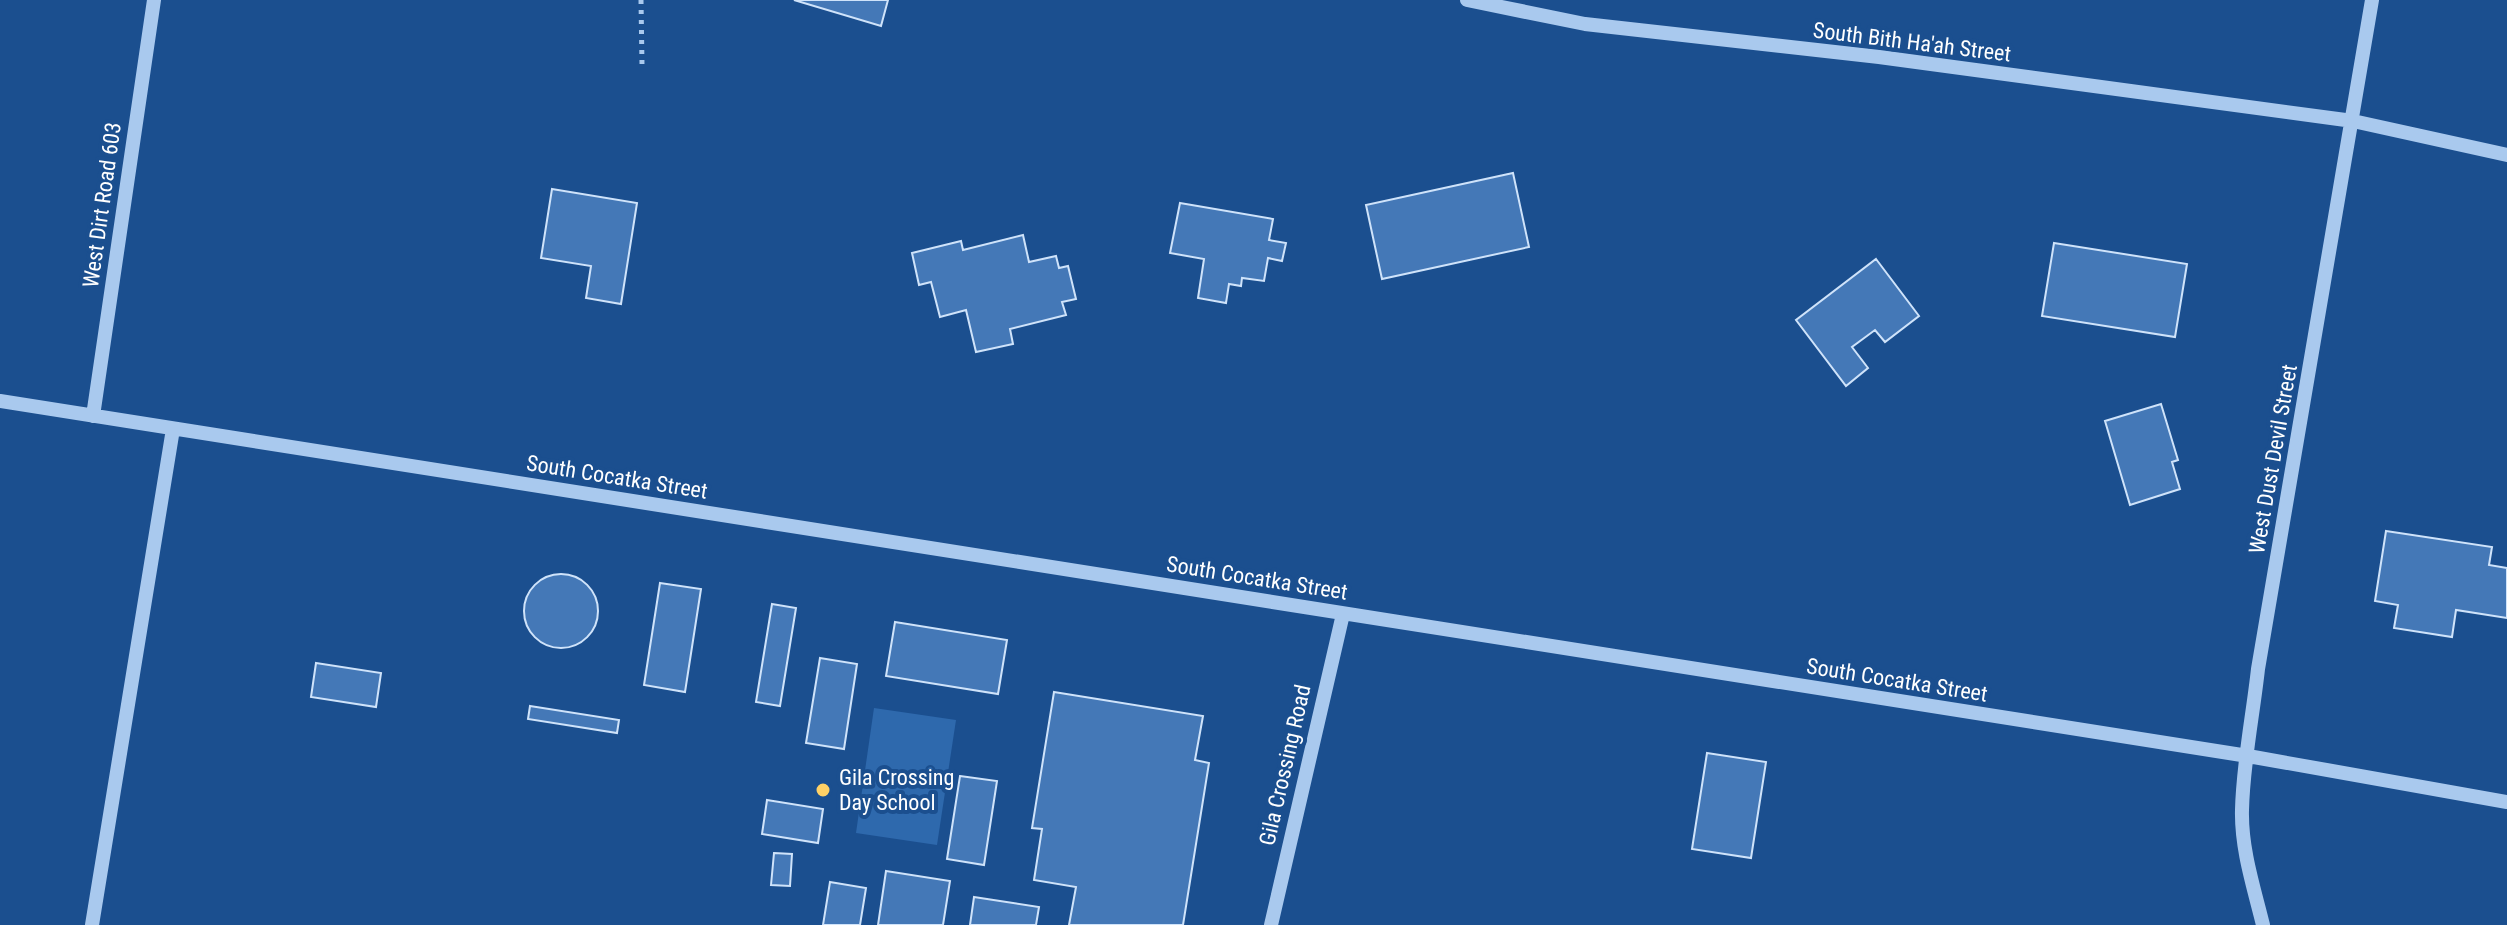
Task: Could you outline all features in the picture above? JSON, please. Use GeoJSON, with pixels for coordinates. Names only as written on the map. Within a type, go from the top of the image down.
{"type":"FeatureCollection","features":[{"type":"Feature","properties":{"kind":"street","name":"West Dirt Road 603"},"geometry":{"type":"LineString","coordinates":[[93,416],[154,0]]}},
{"type":"Feature","properties":{"kind":"street","name":"South Bith Ha'ah Street"},"geometry":{"type":"LineString","coordinates":[[1467,0],[1585,24],[1879,57],[2353,121],[2507,155]]}},
{"type":"Feature","properties":{"kind":"street","name":"West Dust Devil Street"},"geometry":{"type":"LineString","coordinates":[[2263,925],[2248,864],[2242,812],[2258,669],[2372,0]]}},
{"type":"Feature","properties":{"kind":"street","name":"South Cocatka Street"},"geometry":{"type":"LineString","coordinates":[[0,401],[2248,756],[2507,802]]}},
{"type":"Feature","properties":{"kind":"street"},"geometry":{"type":"LineString","coordinates":[[92,925],[173,429]]}},
{"type":"Feature","properties":{"kind":"street","name":"Gila Crossing Road"},"geometry":{"type":"LineString","coordinates":[[1271,925],[1343,614]]}},
{"type":"Feature","properties":{"kind":"path"},"geometry":{"type":"LineString","coordinates":[[641,0],[642,65]]}},
{"type":"Feature","properties":{"kind":"shaded area"},"geometry":{"type":"Polygon","coordinates":[[[874,708],[956,720],[937,845],[856,833],[874,708]]]}},
{"type":"Feature","properties":{"kind":"building"},"geometry":{"type":"Polygon","coordinates":[[[794,0],[888,0],[881,26],[794,0]]]}},
{"type":"Feature","properties":{"kind":"building"},"geometry":{"type":"Polygon","coordinates":[[[1513,173],[1529,247],[1382,279],[1366,205],[1513,173]]]}},
{"type":"Feature","properties":{"kind":"building"},"geometry":{"type":"Polygon","coordinates":[[[552,189],[637,203],[621,304],[586,298],[591,266],[541,258],[552,189]]]}},
{"type":"Feature","properties":{"kind":"building"},"geometry":{"type":"Polygon","coordinates":[[[1180,203],[1273,219],[1269,240],[1286,243],[1282,261],[1268,258],[1264,281],[1242,278],[1241,286],[1229,284],[1226,303],[1198,298],[1204,259],[1170,253],[1180,203]]]}},
{"type":"Feature","properties":{"kind":"building"},"geometry":{"type":"Polygon","coordinates":[[[1023,235],[1029,262],[1056,256],[1059,268],[1068,266],[1076,299],[1062,302],[1066,315],[1010,329],[1013,344],[976,352],[966,310],[940,317],[931,282],[919,285],[912,253],[961,241],[963,250],[1023,235]]]}},
{"type":"Feature","properties":{"kind":"building"},"geometry":{"type":"Polygon","coordinates":[[[2054,243],[2187,264],[2175,337],[2042,316],[2054,243]]]}},
{"type":"Feature","properties":{"kind":"building"},"geometry":{"type":"Polygon","coordinates":[[[1876,259],[1919,316],[1885,342],[1875,330],[1852,347],[1868,368],[1846,386],[1796,320],[1876,259]]]}},
{"type":"Feature","properties":{"kind":"building"},"geometry":{"type":"Polygon","coordinates":[[[2161,404],[2178,460],[2172,462],[2180,489],[2130,505],[2105,421],[2161,404]]]}},
{"type":"Feature","properties":{"kind":"building"},"geometry":{"type":"Polygon","coordinates":[[[2386,531],[2492,547],[2489,565],[2507,568],[2507,618],[2456,610],[2452,637],[2394,628],[2398,605],[2375,601],[2386,531]]]}},
{"type":"Feature","properties":{"kind":"building"},"geometry":{"type":"Polygon","coordinates":[[[561,574],[575,577],[587,585],[595,597],[598,611],[595,625],[587,637],[575,645],[561,648],[547,645],[535,637],[527,625],[524,611],[527,597],[535,585],[547,577],[561,574]]]}},
{"type":"Feature","properties":{"kind":"building"},"geometry":{"type":"Polygon","coordinates":[[[660,583],[701,589],[685,692],[644,685],[660,583]]]}},
{"type":"Feature","properties":{"kind":"building"},"geometry":{"type":"Polygon","coordinates":[[[772,604],[796,608],[780,706],[756,702],[772,604]]]}},
{"type":"Feature","properties":{"kind":"building"},"geometry":{"type":"Polygon","coordinates":[[[895,622],[1007,640],[998,694],[886,676],[895,622]]]}},
{"type":"Feature","properties":{"kind":"building"},"geometry":{"type":"Polygon","coordinates":[[[820,658],[857,664],[844,749],[806,743],[820,658]]]}},
{"type":"Feature","properties":{"kind":"building"},"geometry":{"type":"Polygon","coordinates":[[[316,663],[381,673],[376,707],[311,697],[316,663]]]}},
{"type":"Feature","properties":{"kind":"building"},"geometry":{"type":"Polygon","coordinates":[[[1054,692],[1203,716],[1195,760],[1209,763],[1183,925],[1069,925],[1076,887],[1034,880],[1042,829],[1032,828],[1054,692]]]}},
{"type":"Feature","properties":{"kind":"building"},"geometry":{"type":"Polygon","coordinates":[[[530,706],[619,720],[617,733],[528,719],[530,706]]]}},
{"type":"Feature","properties":{"kind":"building"},"geometry":{"type":"Polygon","coordinates":[[[1707,753],[1766,762],[1751,858],[1692,849],[1707,753]]]}},
{"type":"Feature","properties":{"kind":"building"},"geometry":{"type":"Polygon","coordinates":[[[960,776],[997,781],[984,865],[947,859],[960,776]]]}},
{"type":"Feature","properties":{"kind":"building"},"geometry":{"type":"Polygon","coordinates":[[[767,800],[823,809],[818,843],[762,834],[767,800]]]}},
{"type":"Feature","properties":{"kind":"building"},"geometry":{"type":"Polygon","coordinates":[[[774,853],[792,854],[790,886],[771,885],[774,853]]]}},
{"type":"Feature","properties":{"kind":"building"},"geometry":{"type":"Polygon","coordinates":[[[886,871],[950,881],[943,925],[878,925],[886,871]]]}},
{"type":"Feature","properties":{"kind":"building"},"geometry":{"type":"Polygon","coordinates":[[[830,882],[866,888],[860,925],[823,925],[830,882]]]}},
{"type":"Feature","properties":{"kind":"building"},"geometry":{"type":"Polygon","coordinates":[[[974,897],[1039,907],[1036,925],[970,925],[974,897]]]}},
{"type":"Feature","properties":{"kind":"place","name":"Gila Crossing Day School"},"geometry":{"type":"Point","coordinates":[823,790]}}]}
